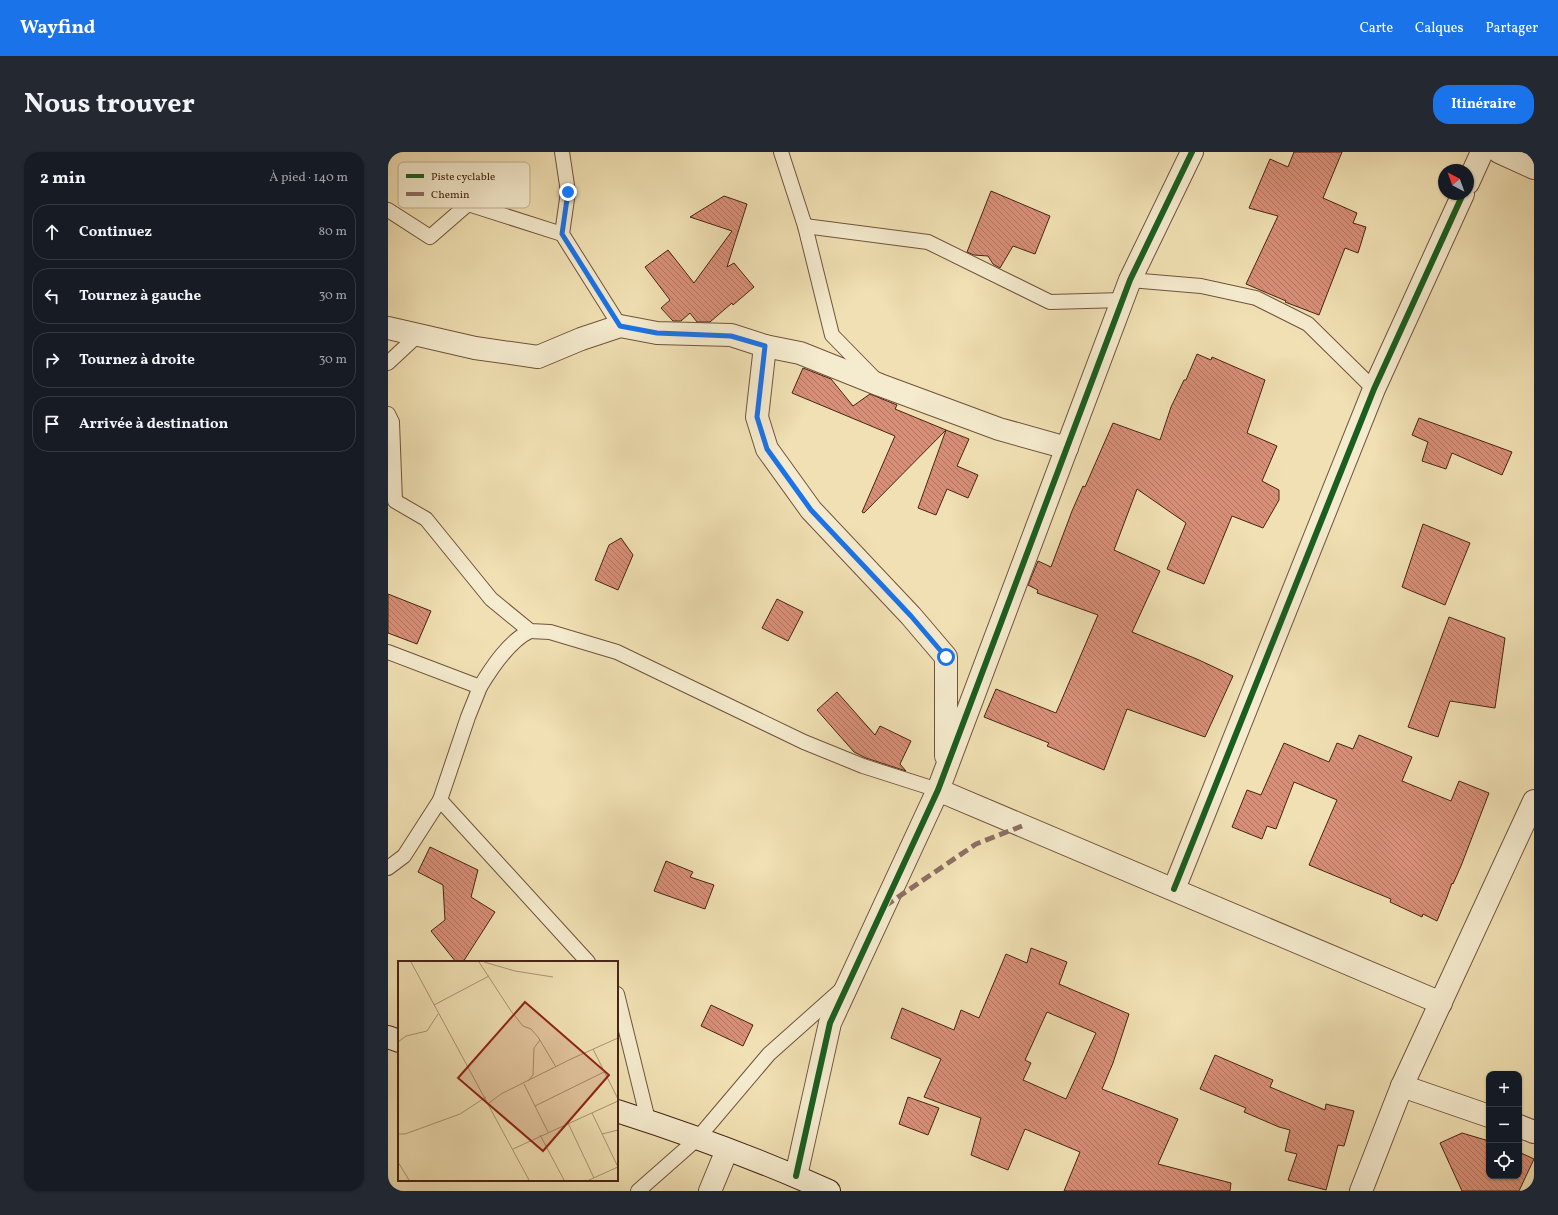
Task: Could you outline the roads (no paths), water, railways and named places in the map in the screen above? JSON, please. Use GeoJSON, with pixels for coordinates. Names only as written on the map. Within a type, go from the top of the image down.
{"type":"FeatureCollection","features":[{"type":"Feature","properties":{"kind":"street"},"geometry":{"type":"LineString","coordinates":[[796,1176],[830,1023],[938,790],[1122,300],[1130,280],[1192,152]]}},
{"type":"Feature","properties":{"kind":"street"},"geometry":{"type":"LineString","coordinates":[[1474,170],[1482,152]]}},
{"type":"Feature","properties":{"kind":"street"},"geometry":{"type":"LineString","coordinates":[[1499,152],[1534,168]]}},
{"type":"Feature","properties":{"kind":"street"},"geometry":{"type":"LineString","coordinates":[[1174,889],[1374,389],[1460,200]]}},
{"type":"Feature","properties":{"kind":"street"},"geometry":{"type":"LineString","coordinates":[[388,328],[474,348],[538,357],[581,339],[620,326],[657,333],[731,336],[765,346],[800,353],[880,385],[999,429],[1067,448]]}},
{"type":"Feature","properties":{"kind":"street"},"geometry":{"type":"LineString","coordinates":[[765,346],[757,417],[767,449],[811,510],[911,616],[946,657],[946,769]]}},
{"type":"Feature","properties":{"kind":"street"},"geometry":{"type":"LineString","coordinates":[[938,790],[1441,1003]]}},
{"type":"Feature","properties":{"kind":"street"},"geometry":{"type":"LineString","coordinates":[[1361,1191],[1402,1086],[1534,801]]}},
{"type":"Feature","properties":{"kind":"street"},"geometry":{"type":"LineString","coordinates":[[1402,1086],[1486,1115]]}},
{"type":"Feature","properties":{"kind":"street"},"geometry":{"type":"LineString","coordinates":[[618,1111],[648,1120],[796,1176],[829,1191]]}},
{"type":"Feature","properties":{"kind":"street"},"geometry":{"type":"LineString","coordinates":[[1522,1127],[1534,1132]]}},
{"type":"Feature","properties":{"kind":"street"},"geometry":{"type":"LineString","coordinates":[[710,1191],[727,1150]]}},
{"type":"Feature","properties":{"kind":"lane"},"geometry":{"type":"LineString","coordinates":[[562,152],[568,192],[562,234]]}},
{"type":"Feature","properties":{"kind":"lane"},"geometry":{"type":"LineString","coordinates":[[781,152],[805,226],[832,335],[880,385]]}},
{"type":"Feature","properties":{"kind":"lane"},"geometry":{"type":"LineString","coordinates":[[388,210],[430,237],[463,208]]}},
{"type":"Feature","properties":{"kind":"lane"},"geometry":{"type":"LineString","coordinates":[[481,208],[562,234],[620,326]]}},
{"type":"Feature","properties":{"kind":"lane"},"geometry":{"type":"LineString","coordinates":[[805,226],[928,242],[1050,302],[1122,300]]}},
{"type":"Feature","properties":{"kind":"lane"},"geometry":{"type":"LineString","coordinates":[[1130,280],[1200,286],[1256,298],[1308,324],[1374,389]]}},
{"type":"Feature","properties":{"kind":"lane"},"geometry":{"type":"LineString","coordinates":[[388,364],[418,335]]}},
{"type":"Feature","properties":{"kind":"lane"},"geometry":{"type":"LineString","coordinates":[[388,414],[392,422],[395,501],[426,519],[491,599],[530,631]]}},
{"type":"Feature","properties":{"kind":"lane"},"geometry":{"type":"LineString","coordinates":[[388,868],[404,856],[440,800],[468,717],[480,687],[493,666],[521,635],[530,631],[550,632],[617,652],[804,742],[863,766],[938,790]]}},
{"type":"Feature","properties":{"kind":"lane"},"geometry":{"type":"LineString","coordinates":[[388,652],[480,687]]}},
{"type":"Feature","properties":{"kind":"lane"},"geometry":{"type":"LineString","coordinates":[[440,800],[587,961]]}},
{"type":"Feature","properties":{"kind":"lane"},"geometry":{"type":"LineString","coordinates":[[638,1191],[697,1139],[769,1054],[848,983]]}},
{"type":"Feature","properties":{"kind":"lane"},"geometry":{"type":"LineString","coordinates":[[618,998],[648,1120]]}}]}
